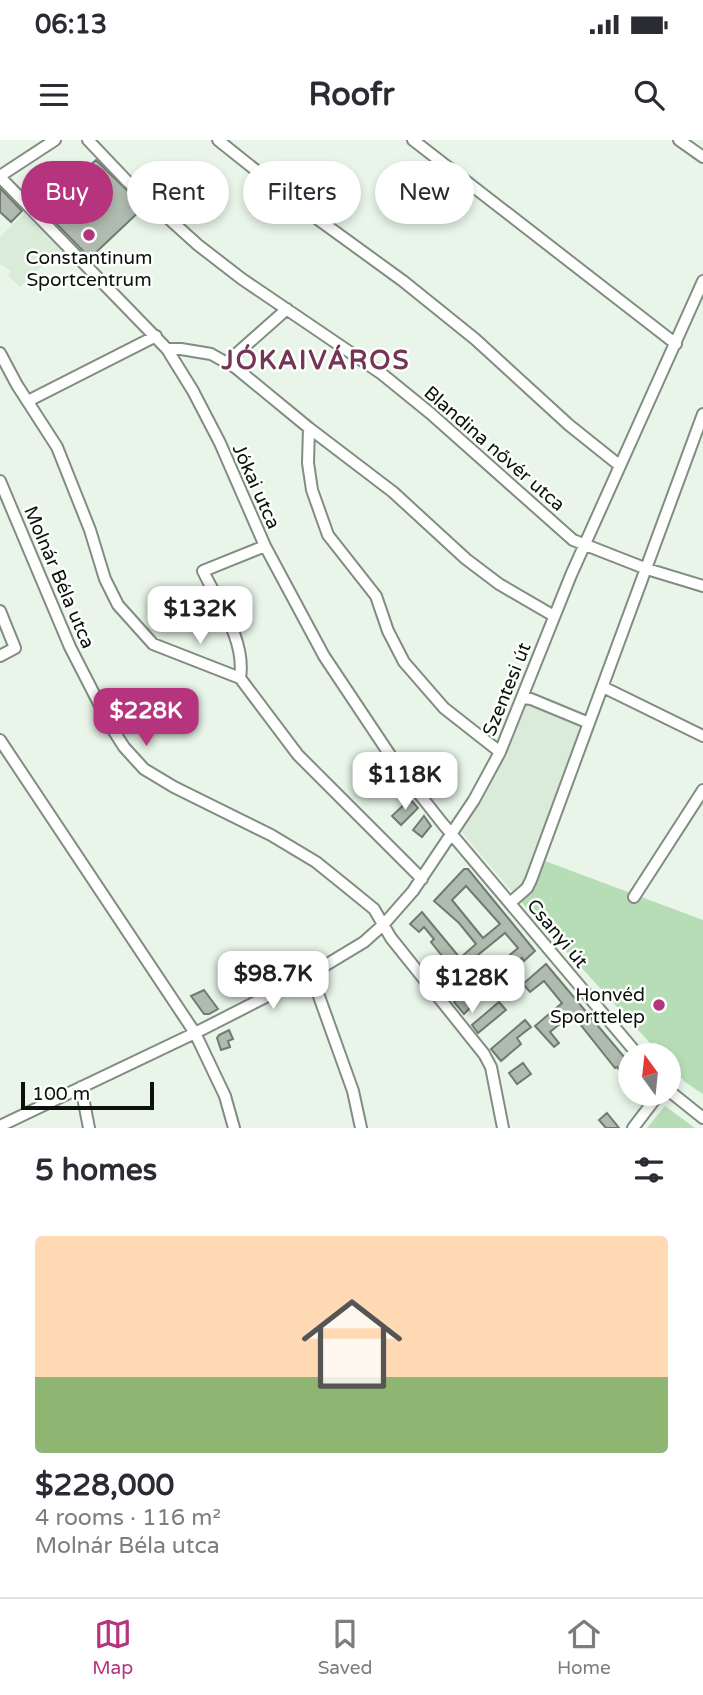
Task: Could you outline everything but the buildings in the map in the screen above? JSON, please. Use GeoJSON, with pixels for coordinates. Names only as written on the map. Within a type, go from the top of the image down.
{"type":"FeatureCollection","features":[{"type":"Feature","properties":{"kind":"street"},"geometry":{"type":"LineString","coordinates":[[0,177],[55,140]]}},
{"type":"Feature","properties":{"kind":"street","name":"Blandina nővér utca"},"geometry":{"type":"LineString","coordinates":[[88,140],[198,245],[242,279],[382,374],[573,540],[647,569],[703,586]]}},
{"type":"Feature","properties":{"kind":"street"},"geometry":{"type":"LineString","coordinates":[[218,140],[475,339],[569,425],[619,465]]}},
{"type":"Feature","properties":{"kind":"street"},"geometry":{"type":"LineString","coordinates":[[412,140],[676,344]]}},
{"type":"Feature","properties":{"kind":"street"},"geometry":{"type":"LineString","coordinates":[[679,140],[703,157]]}},
{"type":"Feature","properties":{"kind":"street","name":"Jókai utca"},"geometry":{"type":"LineString","coordinates":[[0,177],[167,349],[220,443],[265,546],[324,656],[398,766],[451,834]]}},
{"type":"Feature","properties":{"kind":"street","name":"Szentesi út"},"geometry":{"type":"LineString","coordinates":[[0,1126],[312,974],[364,942],[384,924],[422,879],[500,752],[584,545],[703,281]]}},
{"type":"Feature","properties":{"kind":"street"},"geometry":{"type":"LineString","coordinates":[[226,363],[287,309]]}},
{"type":"Feature","properties":{"kind":"street"},"geometry":{"type":"LineString","coordinates":[[27,401],[156,336]]}},
{"type":"Feature","properties":{"kind":"street"},"geometry":{"type":"LineString","coordinates":[[167,349],[211,355],[236,369],[393,492],[466,559],[499,584],[554,616]]}},
{"type":"Feature","properties":{"kind":"street"},"geometry":{"type":"LineString","coordinates":[[0,353],[57,447],[90,530],[105,579],[118,605],[153,644],[240,678],[298,755],[422,879]]}},
{"type":"Feature","properties":{"kind":"street"},"geometry":{"type":"LineString","coordinates":[[510,903],[527,888],[534,873],[703,414]]}},
{"type":"Feature","properties":{"kind":"street"},"geometry":{"type":"LineString","coordinates":[[309,428],[308,463],[312,490],[328,535],[376,596],[388,631],[404,662],[444,708],[500,752]]}},
{"type":"Feature","properties":{"kind":"street","name":"Molnár Béla utca"},"geometry":{"type":"LineString","coordinates":[[0,481],[70,647],[124,747],[144,769],[174,787],[271,835],[316,862],[374,909],[391,938],[484,1054],[491,1067],[503,1128]]}},
{"type":"Feature","properties":{"kind":"street"},"geometry":{"type":"LineString","coordinates":[[240,678],[243,663],[238,643],[203,571],[265,546]]}},
{"type":"Feature","properties":{"kind":"street"},"geometry":{"type":"LineString","coordinates":[[0,611],[15,648],[0,656]]}},
{"type":"Feature","properties":{"kind":"street"},"geometry":{"type":"LineString","coordinates":[[603,687],[703,736]]}},
{"type":"Feature","properties":{"kind":"street"},"geometry":{"type":"LineString","coordinates":[[523,698],[589,723]]}},
{"type":"Feature","properties":{"kind":"street"},"geometry":{"type":"LineString","coordinates":[[0,740],[195,1033],[225,1096],[233,1128]]}},
{"type":"Feature","properties":{"kind":"street"},"geometry":{"type":"LineString","coordinates":[[634,897],[703,790]]}},
{"type":"Feature","properties":{"kind":"street","name":"Csanyi út"},"geometry":{"type":"LineString","coordinates":[[451,834],[628,1043]]}},
{"type":"Feature","properties":{"kind":"street"},"geometry":{"type":"LineString","coordinates":[[312,974],[353,1091],[361,1128]]}},
{"type":"Feature","properties":{"kind":"street"},"geometry":{"type":"LineString","coordinates":[[81,1087],[89,1128]]}},
{"type":"Feature","properties":{"kind":"street"},"geometry":{"type":"LineString","coordinates":[[681,1100],[703,1118]]}},
{"type":"Feature","properties":{"kind":"street"},"geometry":{"type":"LineString","coordinates":[[633,1128],[650,1106]]}},
{"type":"Feature","properties":{"kind":"shaded area"},"geometry":{"type":"Polygon","coordinates":[[[21,216],[21,224],[41,224],[64,247],[20,287],[8,276],[11,271],[0,264],[0,237],[21,216]]]}},
{"type":"Feature","properties":{"kind":"shaded area"},"geometry":{"type":"Polygon","coordinates":[[[523,700],[586,725],[530,877],[515,895],[459,829],[523,700]]]}},
{"type":"Feature","properties":{"kind":"green space","name":"Honvéd Sporttelep"},"geometry":{"type":"Polygon","coordinates":[[[537,858],[703,920],[703,1094],[681,1078],[681,1043],[650,1043],[515,895],[525,886],[537,858]]]}},
{"type":"Feature","properties":{"kind":"green space"},"geometry":{"type":"Polygon","coordinates":[[[665,1106],[695,1128],[647,1128],[665,1106]]]}},
{"type":"Feature","properties":{"kind":"place","name":"Constantinum Sportcentrum"},"geometry":{"type":"Point","coordinates":[89,235]}},
{"type":"Feature","properties":{"kind":"place","name":"Honvéd Sporttelep"},"geometry":{"type":"Point","coordinates":[659,1005]}},
{"type":"Feature","properties":{"kind":"district","name":"JÓKAIVÁROS"},"geometry":{"type":"Point","coordinates":[316,360]}}]}
